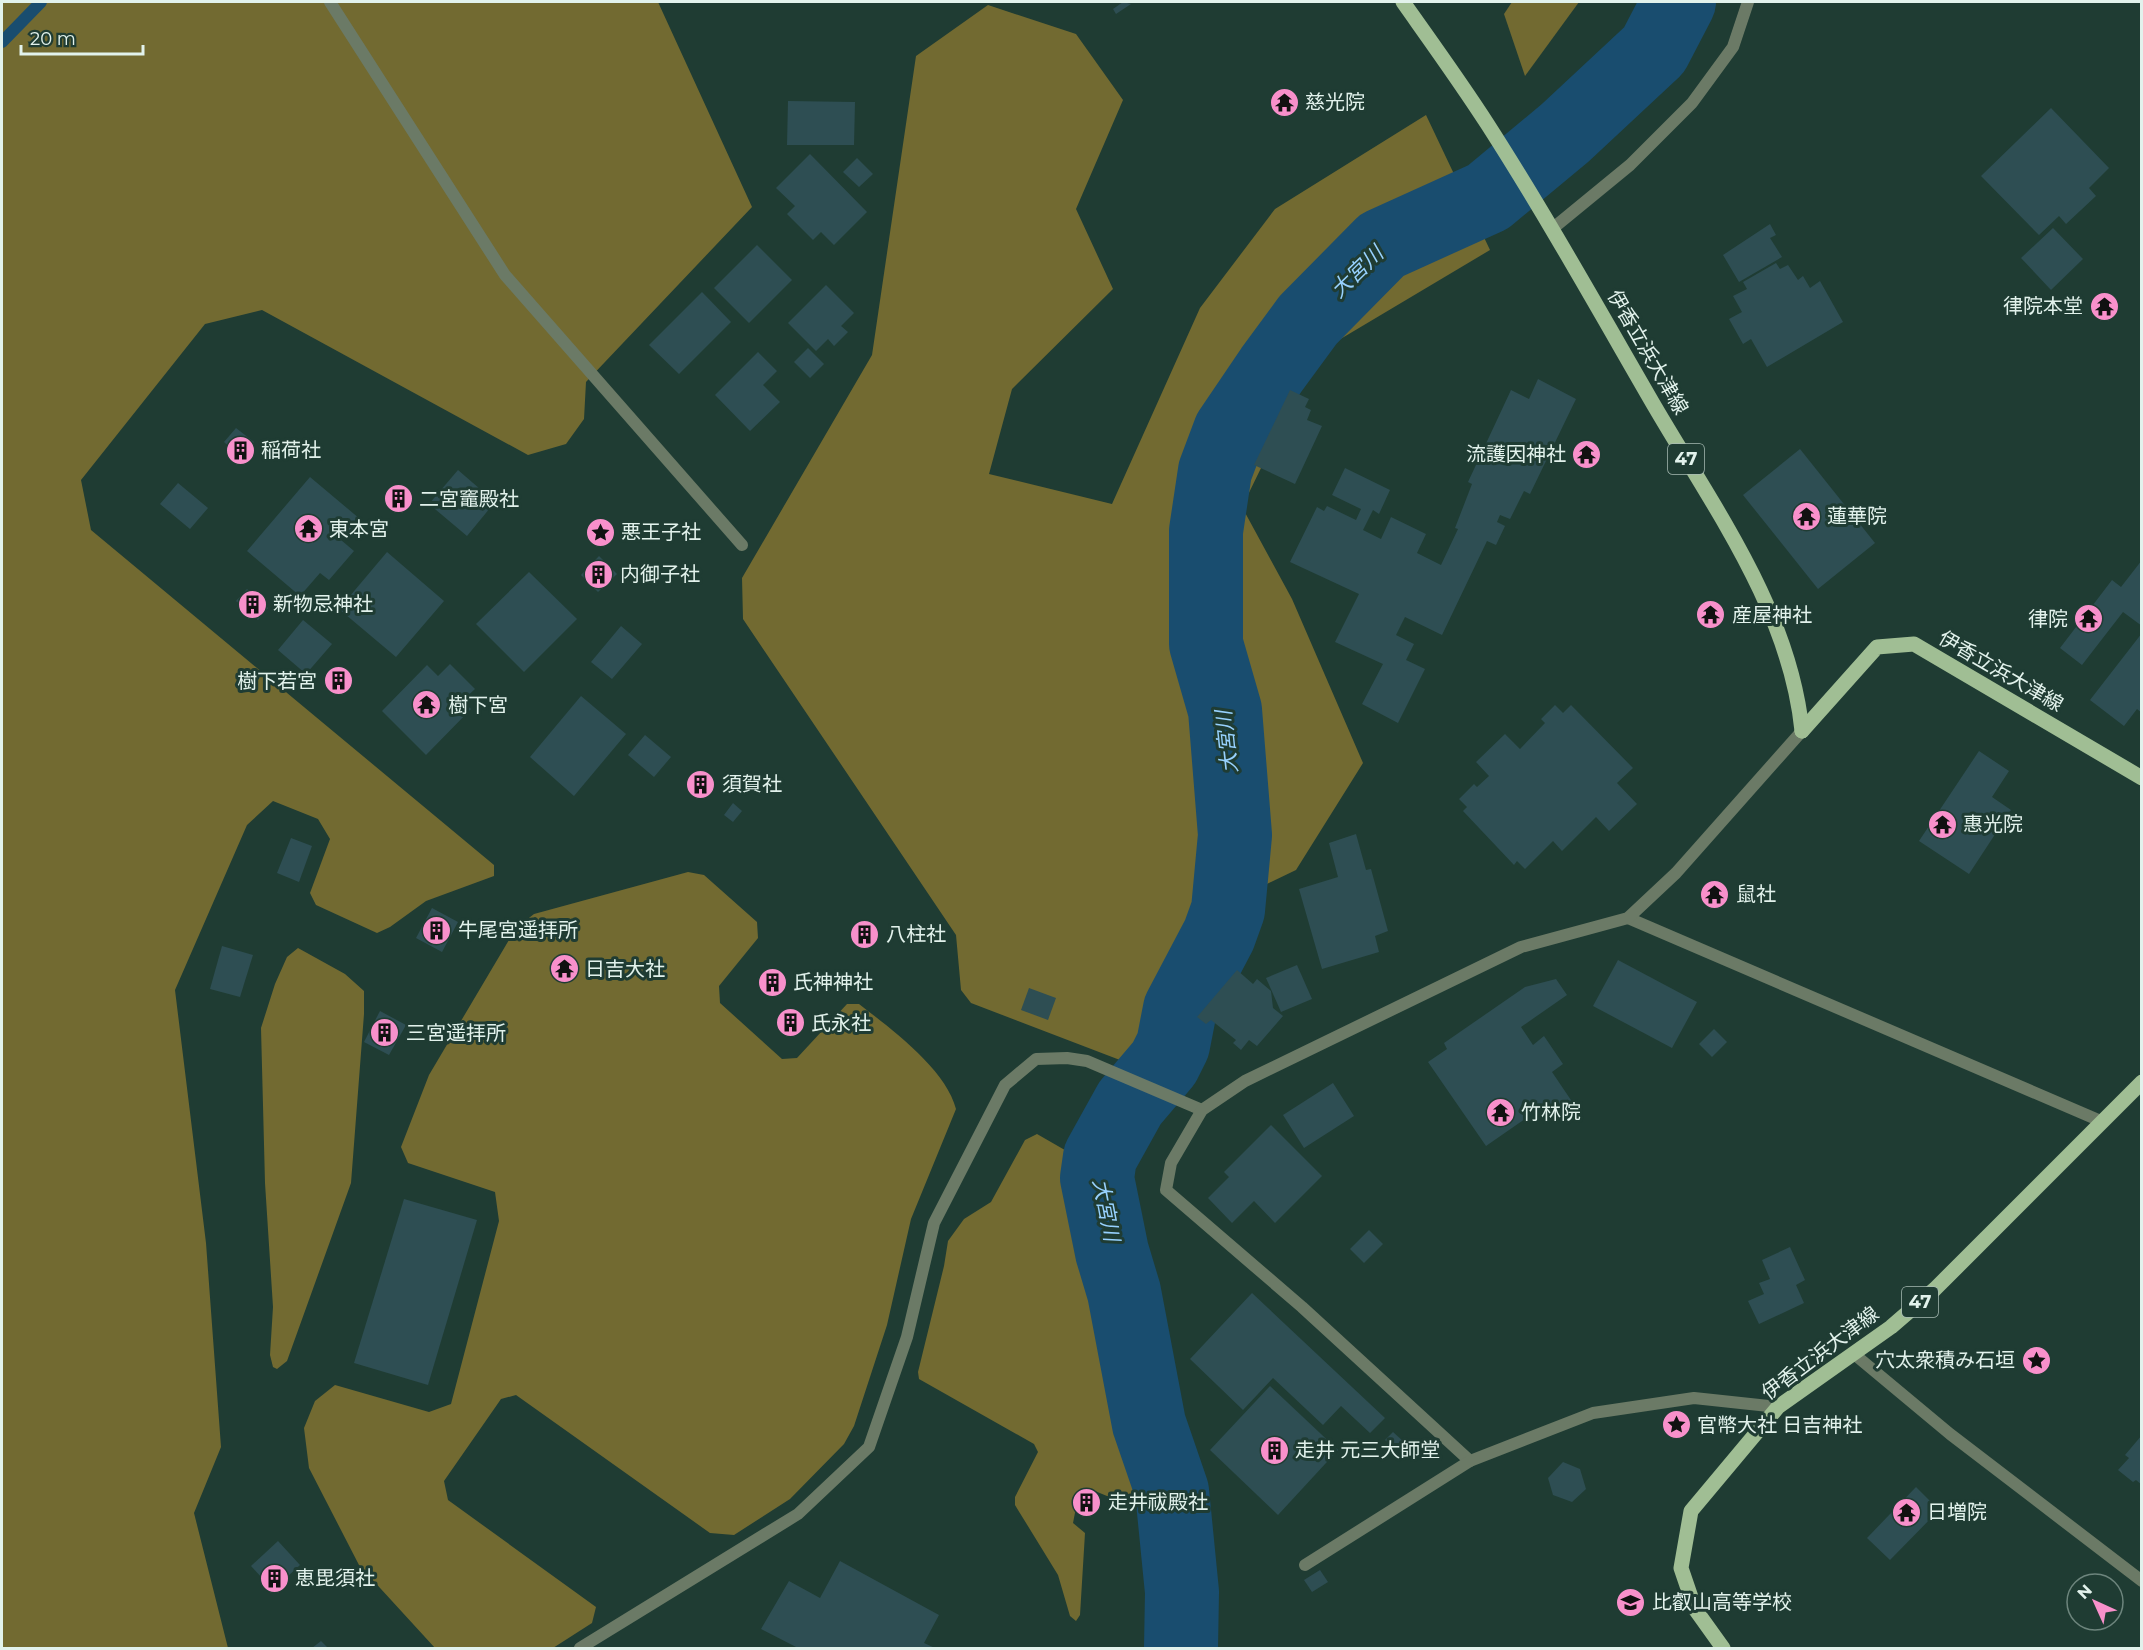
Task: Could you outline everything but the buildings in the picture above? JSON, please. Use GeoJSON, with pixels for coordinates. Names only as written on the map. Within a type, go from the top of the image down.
{"type":"FeatureCollection","features":[{"type":"Feature","properties":{"kind":"main road","name":"伊香立浜大津線"},"geometry":{"type":"LineString","coordinates":[[1403,2],[1487,124],[1535,201],[1752,574],[1786,652],[1799,704],[1802,731]]}},
{"type":"Feature","properties":{"kind":"main road","name":"伊香立浜大津線"},"geometry":{"type":"LineString","coordinates":[[1802,731],[1877,647],[1914,644],[2142,778]]}},
{"type":"Feature","properties":{"kind":"main road","name":"伊香立浜大津線"},"geometry":{"type":"LineString","coordinates":[[1723,1648],[1695,1609],[1681,1568],[1691,1511],[1778,1407],[1891,1327],[1935,1290],[2142,1082]]}},
{"type":"Feature","properties":{"kind":"street"},"geometry":{"type":"LineString","coordinates":[[330,2],[505,275],[742,545]]}},
{"type":"Feature","properties":{"kind":"street"},"geometry":{"type":"LineString","coordinates":[[1552,229],[1630,165],[1692,103],[1733,47],[1748,2]]}},
{"type":"Feature","properties":{"kind":"street"},"geometry":{"type":"LineString","coordinates":[[1470,1461],[1302,1307],[1166,1190],[1171,1163],[1202,1110],[1245,1081],[1521,947],[1628,918],[1676,873],[1802,731]]}},
{"type":"Feature","properties":{"kind":"street"},"geometry":{"type":"LineString","coordinates":[[1628,918],[2103,1122]]}},
{"type":"Feature","properties":{"kind":"street"},"geometry":{"type":"LineString","coordinates":[[580,1648],[798,1514],[869,1447],[907,1337],[934,1223],[1005,1085],[1036,1059],[1067,1058],[1087,1061],[1202,1110]]}},
{"type":"Feature","properties":{"kind":"street"},"geometry":{"type":"LineString","coordinates":[[1854,1354],[1950,1434],[2142,1581]]}},
{"type":"Feature","properties":{"kind":"street"},"geometry":{"type":"LineString","coordinates":[[1305,1565],[1470,1461],[1593,1413],[1694,1398],[1778,1407]]}},
{"type":"Feature","properties":{"kind":"shaded area"},"geometry":{"type":"Polygon","coordinates":[[[2,2],[658,2],[752,207],[586,382],[584,419],[566,444],[528,455],[262,310],[205,324],[81,480],[91,530],[494,865],[494,876],[426,901],[390,927],[377,933],[316,905],[310,893],[330,839],[318,819],[273,801],[247,825],[175,990],[206,1243],[221,1447],[194,1513],[228,1648],[2,1648],[2,2]]]}},
{"type":"Feature","properties":{"kind":"shaded area"},"geometry":{"type":"Polygon","coordinates":[[[1512,2],[1579,2],[1525,76],[1504,14],[1512,2]]]}},
{"type":"Feature","properties":{"kind":"shaded area"},"geometry":{"type":"Polygon","coordinates":[[[988,5],[1076,34],[1123,100],[1076,209],[1113,289],[1012,389],[989,474],[1112,504],[1200,308],[1275,209],[1426,115],[1490,250],[1317,353],[1242,507],[1292,599],[1363,763],[1296,870],[1211,911],[1175,984],[1164,1024],[1150,1059],[1133,1065],[971,1003],[961,990],[956,935],[743,619],[742,578],[872,355],[916,56],[988,5]]]}},
{"type":"Feature","properties":{"kind":"shaded area"},"geometry":{"type":"Polygon","coordinates":[[[688,872],[704,875],[757,922],[758,938],[719,986],[720,1003],[782,1059],[797,1058],[847,1004],[859,1004],[915,1050],[941,1079],[950,1094],[956,1109],[911,1219],[887,1325],[854,1426],[844,1444],[790,1499],[734,1535],[710,1533],[516,1395],[501,1399],[444,1481],[448,1500],[596,1607],[592,1623],[553,1648],[435,1648],[359,1565],[309,1468],[304,1428],[315,1401],[335,1385],[429,1412],[451,1404],[499,1221],[495,1192],[408,1163],[401,1147],[429,1075],[516,928],[534,914],[688,872]]]}},
{"type":"Feature","properties":{"kind":"shaded area"},"geometry":{"type":"Polygon","coordinates":[[[298,948],[345,974],[364,991],[364,1014],[351,1183],[287,1361],[277,1369],[273,1367],[270,1355],[273,1307],[265,1183],[261,1028],[275,984],[287,957],[298,948]]]}},
{"type":"Feature","properties":{"kind":"shaded area"},"geometry":{"type":"Polygon","coordinates":[[[1037,1134],[1070,1153],[1075,1162],[1078,1211],[1090,1269],[1108,1301],[1117,1327],[1127,1415],[1153,1488],[1150,1498],[1124,1503],[1090,1489],[1079,1492],[1073,1523],[1085,1533],[1080,1615],[1076,1621],[1070,1616],[1058,1575],[1015,1505],[1015,1497],[1038,1452],[1034,1444],[919,1379],[918,1372],[948,1241],[964,1219],[991,1202],[1025,1140],[1037,1134]]]}},
{"type":"Feature","properties":{"kind":"waterway"},"geometry":{"type":"LineString","coordinates":[[2,42],[41,2]]}},
{"type":"Feature","properties":{"kind":"waterway","name":"大宮川"},"geometry":{"type":"LineString","coordinates":[[1181,1648],[1182,1592],[1172,1491],[1149,1424],[1124,1292],[1112,1252],[1097,1178],[1100,1157],[1130,1103],[1164,1063],[1173,1045],[1180,1009],[1219,935],[1228,910],[1235,835],[1225,710],[1206,644],[1206,531],[1215,471],[1230,431],[1308,320],[1382,245],[1488,197],[1565,133],[1654,50],[1679,2]]}},
{"type":"Feature","properties":{"kind":"place","name":"慈光院"},"geometry":{"type":"Point","coordinates":[1284,102]}},
{"type":"Feature","properties":{"kind":"place","name":"律院本堂"},"geometry":{"type":"Point","coordinates":[2104,306]}},
{"type":"Feature","properties":{"kind":"place","name":"稲荷社"},"geometry":{"type":"Point","coordinates":[240,450]}},
{"type":"Feature","properties":{"kind":"place","name":"流護因神社"},"geometry":{"type":"Point","coordinates":[1587,454]}},
{"type":"Feature","properties":{"kind":"place","name":"二宮竈殿社"},"geometry":{"type":"Point","coordinates":[398,499]}},
{"type":"Feature","properties":{"kind":"place","name":"蓮華院"},"geometry":{"type":"Point","coordinates":[1806,516]}},
{"type":"Feature","properties":{"kind":"place","name":"東本宮"},"geometry":{"type":"Point","coordinates":[308,529]}},
{"type":"Feature","properties":{"kind":"place","name":"悪王子社"},"geometry":{"type":"Point","coordinates":[600,532]}},
{"type":"Feature","properties":{"kind":"place","name":"内御子社"},"geometry":{"type":"Point","coordinates":[599,574]}},
{"type":"Feature","properties":{"kind":"place","name":"新物忌神社"},"geometry":{"type":"Point","coordinates":[252,604]}},
{"type":"Feature","properties":{"kind":"place","name":"産屋神社"},"geometry":{"type":"Point","coordinates":[1711,615]}},
{"type":"Feature","properties":{"kind":"place","name":"律院"},"geometry":{"type":"Point","coordinates":[2089,619]}},
{"type":"Feature","properties":{"kind":"place","name":"樹下若宮"},"geometry":{"type":"Point","coordinates":[338,681]}},
{"type":"Feature","properties":{"kind":"place","name":"樹下宮"},"geometry":{"type":"Point","coordinates":[427,705]}},
{"type":"Feature","properties":{"kind":"place","name":"須賀社"},"geometry":{"type":"Point","coordinates":[701,784]}},
{"type":"Feature","properties":{"kind":"place","name":"惠光院"},"geometry":{"type":"Point","coordinates":[1942,824]}},
{"type":"Feature","properties":{"kind":"place","name":"鼠社"},"geometry":{"type":"Point","coordinates":[1715,894]}},
{"type":"Feature","properties":{"kind":"place","name":"牛尾宮遥拝所"},"geometry":{"type":"Point","coordinates":[437,930]}},
{"type":"Feature","properties":{"kind":"place","name":"八柱社"},"geometry":{"type":"Point","coordinates":[865,934]}},
{"type":"Feature","properties":{"kind":"place","name":"日吉大社"},"geometry":{"type":"Point","coordinates":[564,969]}},
{"type":"Feature","properties":{"kind":"place","name":"氏神神社"},"geometry":{"type":"Point","coordinates":[772,982]}},
{"type":"Feature","properties":{"kind":"place","name":"氏永社"},"geometry":{"type":"Point","coordinates":[790,1023]}},
{"type":"Feature","properties":{"kind":"place","name":"三宮遥拝所"},"geometry":{"type":"Point","coordinates":[385,1033]}},
{"type":"Feature","properties":{"kind":"place","name":"竹林院"},"geometry":{"type":"Point","coordinates":[1500,1112]}},
{"type":"Feature","properties":{"kind":"place","name":"穴太衆積み石垣"},"geometry":{"type":"Point","coordinates":[2036,1360]}},
{"type":"Feature","properties":{"kind":"place","name":"官幣大社 日吉神社"},"geometry":{"type":"Point","coordinates":[1676,1425]}},
{"type":"Feature","properties":{"kind":"place","name":"走井 元三大師堂"},"geometry":{"type":"Point","coordinates":[1274,1450]}},
{"type":"Feature","properties":{"kind":"place","name":"走井祓殿社"},"geometry":{"type":"Point","coordinates":[1087,1502]}},
{"type":"Feature","properties":{"kind":"place","name":"日増院"},"geometry":{"type":"Point","coordinates":[1906,1512]}},
{"type":"Feature","properties":{"kind":"place","name":"恵毘須社"},"geometry":{"type":"Point","coordinates":[274,1578]}},
{"type":"Feature","properties":{"kind":"place","name":"比叡山高等学校"},"geometry":{"type":"Point","coordinates":[1631,1602]}}]}
